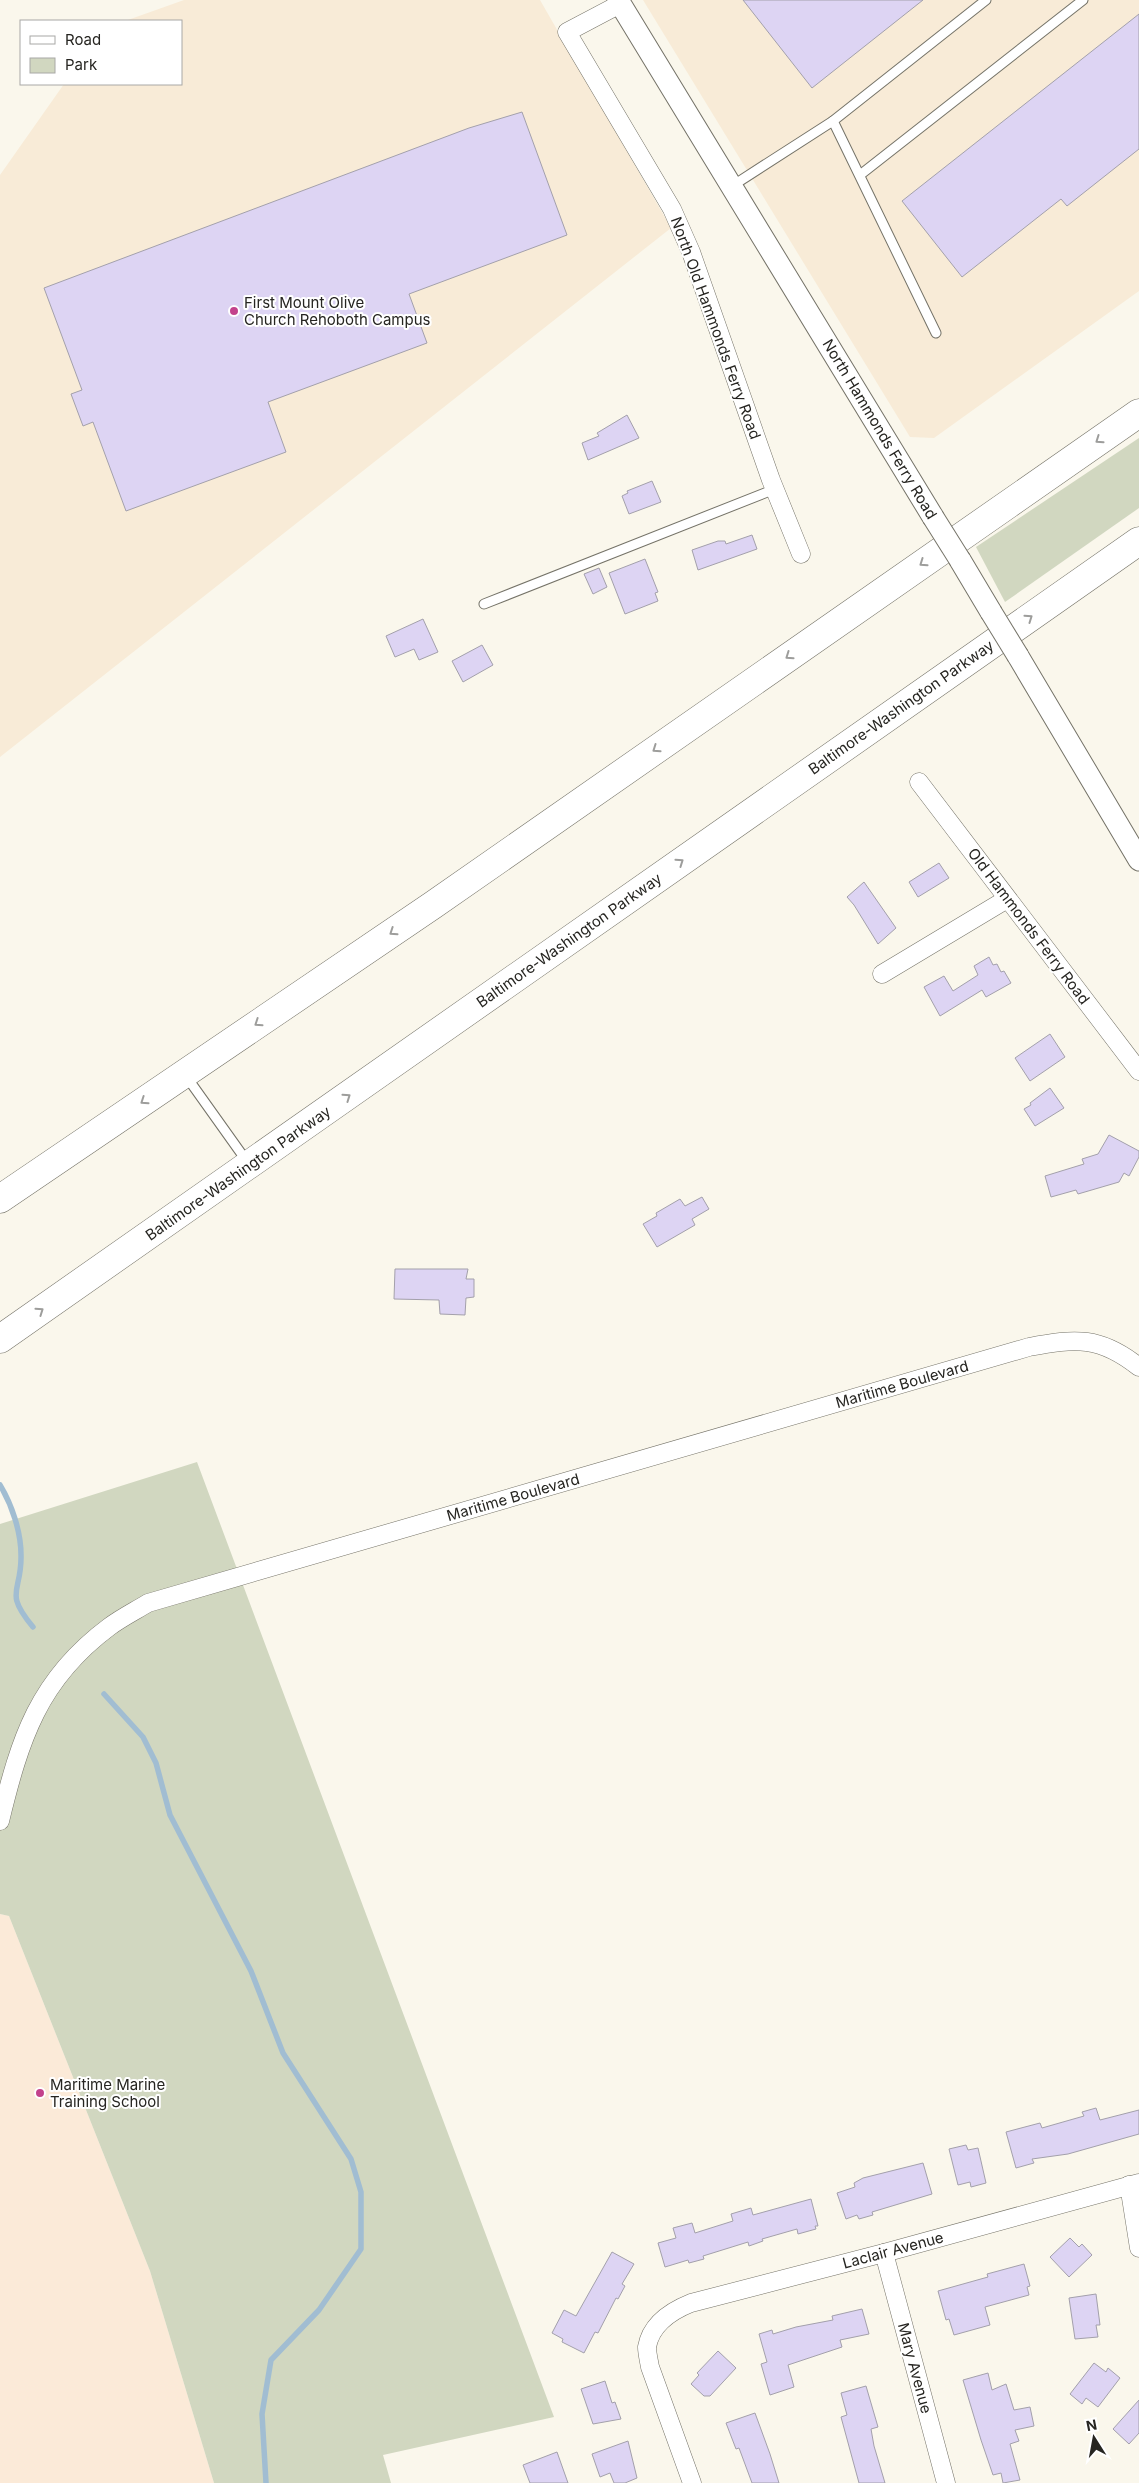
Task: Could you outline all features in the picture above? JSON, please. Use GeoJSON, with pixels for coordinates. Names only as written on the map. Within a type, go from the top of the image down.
{"type":"FeatureCollection","features":[{"type":"Feature","properties":{"kind":"highway"},"geometry":{"type":"LineString","coordinates":[[0,1199],[433,905],[1139,412]]}},
{"type":"Feature","properties":{"kind":"highway","name":"Baltimore-Washington Parkway"},"geometry":{"type":"LineString","coordinates":[[0,1339],[1139,542]]}},
{"type":"Feature","properties":{"kind":"street","name":"North Hammonds Ferry Road"},"geometry":{"type":"LineString","coordinates":[[619,2],[934,517],[1139,860]]}},
{"type":"Feature","properties":{"kind":"street","name":"North Old Hammonds Ferry Road"},"geometry":{"type":"LineString","coordinates":[[619,2],[567,32],[672,209],[691,252],[775,489],[801,554]]}},
{"type":"Feature","properties":{"kind":"street","name":"Old Hammonds Ferry Road"},"geometry":{"type":"LineString","coordinates":[[918,782],[1139,1071]]}},
{"type":"Feature","properties":{"kind":"street"},"geometry":{"type":"LineString","coordinates":[[882,974],[1007,899]]}},
{"type":"Feature","properties":{"kind":"street","name":"Maritime Boulevard"},"geometry":{"type":"LineString","coordinates":[[0,1821],[12,1772],[25,1731],[44,1695],[73,1658],[102,1632],[148,1604],[1030,1347],[1066,1340],[1094,1342],[1121,1353],[1139,1367]]}},
{"type":"Feature","properties":{"kind":"street"},"geometry":{"type":"LineString","coordinates":[[1134,2184],[1139,2248]]}},
{"type":"Feature","properties":{"kind":"street","name":"Laclair Avenue"},"geometry":{"type":"LineString","coordinates":[[692,2483],[650,2367],[647,2347],[655,2329],[670,2312],[691,2303],[884,2253],[1134,2184]]}},
{"type":"Feature","properties":{"kind":"street","name":"Mary Avenue"},"geometry":{"type":"LineString","coordinates":[[884,2253],[946,2483]]}},
{"type":"Feature","properties":{"kind":"lane"},"geometry":{"type":"LineString","coordinates":[[732,186],[833,121],[986,0]]}},
{"type":"Feature","properties":{"kind":"lane"},"geometry":{"type":"LineString","coordinates":[[860,176],[1083,0]]}},
{"type":"Feature","properties":{"kind":"lane"},"geometry":{"type":"LineString","coordinates":[[833,121],[936,333]]}},
{"type":"Feature","properties":{"kind":"lane"},"geometry":{"type":"LineString","coordinates":[[484,604],[775,489]]}},
{"type":"Feature","properties":{"kind":"lane"},"geometry":{"type":"LineString","coordinates":[[185,1074],[250,1165]]}},
{"type":"Feature","properties":{"kind":"shaded area"},"geometry":{"type":"Polygon","coordinates":[[[184,0],[540,0],[671,228],[0,757],[0,175],[63,85],[182,85],[182,20],[128,20],[184,0]]]}},
{"type":"Feature","properties":{"kind":"shaded area"},"geometry":{"type":"Polygon","coordinates":[[[643,0],[1139,0],[1139,291],[934,438],[910,437],[643,0]]]}},
{"type":"Feature","properties":{"kind":"shaded area","name":"Maritime Marine Training School"},"geometry":{"type":"Polygon","coordinates":[[[0,1914],[9,1916],[150,2271],[214,2483],[0,2483],[0,1914]]]}},
{"type":"Feature","properties":{"kind":"green space"},"geometry":{"type":"Polygon","coordinates":[[[1139,438],[1139,508],[1005,602],[976,547],[1139,438]]]}},
{"type":"Feature","properties":{"kind":"green space"},"geometry":{"type":"Polygon","coordinates":[[[197,1462],[554,2417],[383,2455],[391,2483],[214,2483],[150,2271],[9,1916],[0,1914],[0,1524],[197,1462]]]}},
{"type":"Feature","properties":{"kind":"building"},"geometry":{"type":"Polygon","coordinates":[[[743,0],[923,0],[812,88],[743,0]]]}},
{"type":"Feature","properties":{"kind":"building"},"geometry":{"type":"Polygon","coordinates":[[[1139,14],[1139,149],[1067,206],[1061,199],[962,277],[902,201],[1139,14]]]}},
{"type":"Feature","properties":{"kind":"building","name":"First Mount Olive Church Rehoboth Campus"},"geometry":{"type":"Polygon","coordinates":[[[522,112],[567,235],[409,294],[427,343],[268,402],[286,452],[126,511],[93,422],[83,426],[71,394],[82,390],[44,288],[469,128],[522,112]]]}},
{"type":"Feature","properties":{"kind":"building"},"geometry":{"type":"Polygon","coordinates":[[[627,415],[639,438],[588,460],[582,443],[599,436],[597,433],[627,415]]]}},
{"type":"Feature","properties":{"kind":"building"},"geometry":{"type":"Polygon","coordinates":[[[652,481],[661,502],[629,514],[622,496],[628,493],[627,491],[652,481]]]}},
{"type":"Feature","properties":{"kind":"building"},"geometry":{"type":"Polygon","coordinates":[[[752,535],[757,549],[698,570],[692,550],[718,541],[725,541],[726,544],[752,535]]]}},
{"type":"Feature","properties":{"kind":"building"},"geometry":{"type":"Polygon","coordinates":[[[645,559],[658,592],[655,593],[658,601],[625,614],[609,573],[645,559]]]}},
{"type":"Feature","properties":{"kind":"building"},"geometry":{"type":"Polygon","coordinates":[[[599,568],[607,587],[593,594],[584,574],[599,568]]]}},
{"type":"Feature","properties":{"kind":"building"},"geometry":{"type":"Polygon","coordinates":[[[423,619],[438,652],[419,660],[414,649],[395,657],[386,636],[423,619]]]}},
{"type":"Feature","properties":{"kind":"building"},"geometry":{"type":"Polygon","coordinates":[[[482,645],[493,665],[463,682],[452,661],[482,645]]]}},
{"type":"Feature","properties":{"kind":"building"},"geometry":{"type":"Polygon","coordinates":[[[939,863],[949,878],[918,897],[909,882],[939,863]]]}},
{"type":"Feature","properties":{"kind":"building"},"geometry":{"type":"Polygon","coordinates":[[[864,882],[896,928],[878,944],[847,897],[864,882]]]}},
{"type":"Feature","properties":{"kind":"building"},"geometry":{"type":"Polygon","coordinates":[[[989,957],[993,965],[997,964],[1001,972],[1004,971],[1011,983],[986,997],[982,990],[940,1016],[924,987],[944,976],[953,991],[978,975],[974,966],[989,957]]]}},
{"type":"Feature","properties":{"kind":"building"},"geometry":{"type":"Polygon","coordinates":[[[1050,1034],[1065,1057],[1030,1081],[1015,1058],[1050,1034]]]}},
{"type":"Feature","properties":{"kind":"building"},"geometry":{"type":"Polygon","coordinates":[[[1050,1088],[1064,1108],[1035,1126],[1024,1109],[1050,1088]]]}},
{"type":"Feature","properties":{"kind":"building"},"geometry":{"type":"Polygon","coordinates":[[[1109,1135],[1139,1151],[1139,1157],[1129,1176],[1124,1173],[1119,1182],[1078,1194],[1076,1190],[1051,1197],[1045,1176],[1084,1164],[1082,1159],[1098,1154],[1109,1135]]]}},
{"type":"Feature","properties":{"kind":"building"},"geometry":{"type":"Polygon","coordinates":[[[702,1197],[709,1209],[692,1219],[695,1225],[657,1247],[643,1224],[657,1216],[656,1213],[680,1199],[685,1206],[702,1197]]]}},
{"type":"Feature","properties":{"kind":"building"},"geometry":{"type":"Polygon","coordinates":[[[395,1269],[468,1269],[466,1279],[474,1279],[474,1297],[466,1298],[465,1315],[440,1314],[439,1300],[394,1299],[395,1269]]]}},
{"type":"Feature","properties":{"kind":"building"},"geometry":{"type":"Polygon","coordinates":[[[1096,2108],[1100,2120],[1139,2110],[1139,2134],[1068,2154],[1032,2159],[1034,2163],[1016,2168],[1006,2132],[1040,2123],[1042,2128],[1084,2116],[1082,2112],[1096,2108]]]}},
{"type":"Feature","properties":{"kind":"building"},"geometry":{"type":"Polygon","coordinates":[[[966,2145],[968,2150],[978,2148],[986,2183],[971,2187],[970,2182],[958,2185],[949,2149],[966,2145]]]}},
{"type":"Feature","properties":{"kind":"building"},"geometry":{"type":"Polygon","coordinates":[[[923,2163],[932,2194],[872,2212],[873,2215],[859,2219],[857,2215],[846,2219],[837,2193],[855,2187],[854,2183],[863,2178],[923,2163]]]}},
{"type":"Feature","properties":{"kind":"building"},"geometry":{"type":"Polygon","coordinates":[[[811,2199],[818,2226],[815,2226],[816,2229],[798,2234],[797,2229],[762,2239],[763,2241],[749,2246],[748,2242],[703,2256],[704,2259],[689,2263],[688,2260],[665,2267],[658,2243],[676,2238],[673,2228],[692,2223],[695,2233],[733,2221],[731,2214],[751,2208],[753,2215],[811,2199]]]}},
{"type":"Feature","properties":{"kind":"building"},"geometry":{"type":"Polygon","coordinates":[[[1070,2238],[1079,2247],[1082,2244],[1092,2255],[1069,2277],[1050,2257],[1070,2238]]]}},
{"type":"Feature","properties":{"kind":"building"},"geometry":{"type":"Polygon","coordinates":[[[612,2252],[634,2264],[622,2284],[625,2286],[618,2299],[616,2298],[598,2333],[595,2332],[584,2353],[562,2342],[563,2339],[552,2333],[564,2310],[576,2316],[612,2252]]]}},
{"type":"Feature","properties":{"kind":"building"},"geometry":{"type":"Polygon","coordinates":[[[1024,2264],[1030,2286],[1027,2287],[1029,2295],[985,2307],[990,2325],[954,2335],[949,2319],[946,2320],[938,2291],[988,2277],[987,2274],[1024,2264]]]}},
{"type":"Feature","properties":{"kind":"building"},"geometry":{"type":"Polygon","coordinates":[[[1096,2294],[1100,2325],[1096,2325],[1098,2337],[1075,2339],[1069,2298],[1096,2294]]]}},
{"type":"Feature","properties":{"kind":"building"},"geometry":{"type":"Polygon","coordinates":[[[862,2309],[869,2334],[840,2340],[842,2347],[788,2365],[794,2387],[770,2395],[761,2364],[767,2362],[759,2334],[772,2330],[773,2334],[796,2327],[833,2320],[832,2316],[862,2309]]]}},
{"type":"Feature","properties":{"kind":"building"},"geometry":{"type":"Polygon","coordinates":[[[718,2351],[736,2368],[710,2396],[704,2396],[691,2384],[699,2375],[697,2373],[718,2351]]]}},
{"type":"Feature","properties":{"kind":"building"},"geometry":{"type":"Polygon","coordinates":[[[1094,2363],[1106,2372],[1108,2368],[1120,2378],[1098,2407],[1086,2398],[1082,2404],[1070,2394],[1094,2363]]]}},
{"type":"Feature","properties":{"kind":"building"},"geometry":{"type":"Polygon","coordinates":[[[988,2373],[992,2390],[1006,2384],[1014,2410],[1030,2407],[1034,2426],[1015,2430],[1019,2441],[1010,2444],[1020,2480],[1003,2483],[1001,2473],[993,2475],[963,2380],[988,2373]]]}},
{"type":"Feature","properties":{"kind":"building"},"geometry":{"type":"Polygon","coordinates":[[[605,2381],[612,2403],[615,2402],[621,2419],[593,2424],[581,2389],[605,2381]]]}},
{"type":"Feature","properties":{"kind":"building"},"geometry":{"type":"Polygon","coordinates":[[[866,2386],[878,2427],[871,2429],[885,2483],[859,2483],[841,2417],[847,2415],[841,2393],[866,2386]]]}},
{"type":"Feature","properties":{"kind":"building"},"geometry":{"type":"Polygon","coordinates":[[[1139,2400],[1139,2433],[1129,2444],[1113,2429],[1139,2400]]]}},
{"type":"Feature","properties":{"kind":"building"},"geometry":{"type":"Polygon","coordinates":[[[755,2413],[779,2483],[752,2483],[739,2448],[736,2449],[726,2423],[755,2413]]]}},
{"type":"Feature","properties":{"kind":"building"},"geometry":{"type":"Polygon","coordinates":[[[628,2441],[637,2478],[625,2483],[614,2483],[610,2473],[600,2477],[592,2454],[628,2441]]]}},
{"type":"Feature","properties":{"kind":"building"},"geometry":{"type":"Polygon","coordinates":[[[557,2452],[568,2483],[530,2483],[523,2465],[557,2452]]]}},
{"type":"Feature","properties":{"kind":"waterway"},"geometry":{"type":"LineString","coordinates":[[0,1485],[18,1528],[21,1568],[16,1598],[24,1615],[33,1627]]}},
{"type":"Feature","properties":{"kind":"waterway"},"geometry":{"type":"LineString","coordinates":[[104,1694],[143,1737],[156,1763],[170,1815],[251,1971],[283,2053],[351,2159],[361,2192],[361,2249],[319,2310],[271,2360],[262,2414],[266,2483]]}},
{"type":"Feature","properties":{"kind":"place","name":"First Mount Olive Church Rehoboth Campus"},"geometry":{"type":"Point","coordinates":[234,311]}},
{"type":"Feature","properties":{"kind":"place","name":"Maritime Marine Training School"},"geometry":{"type":"Point","coordinates":[40,2093]}}]}
